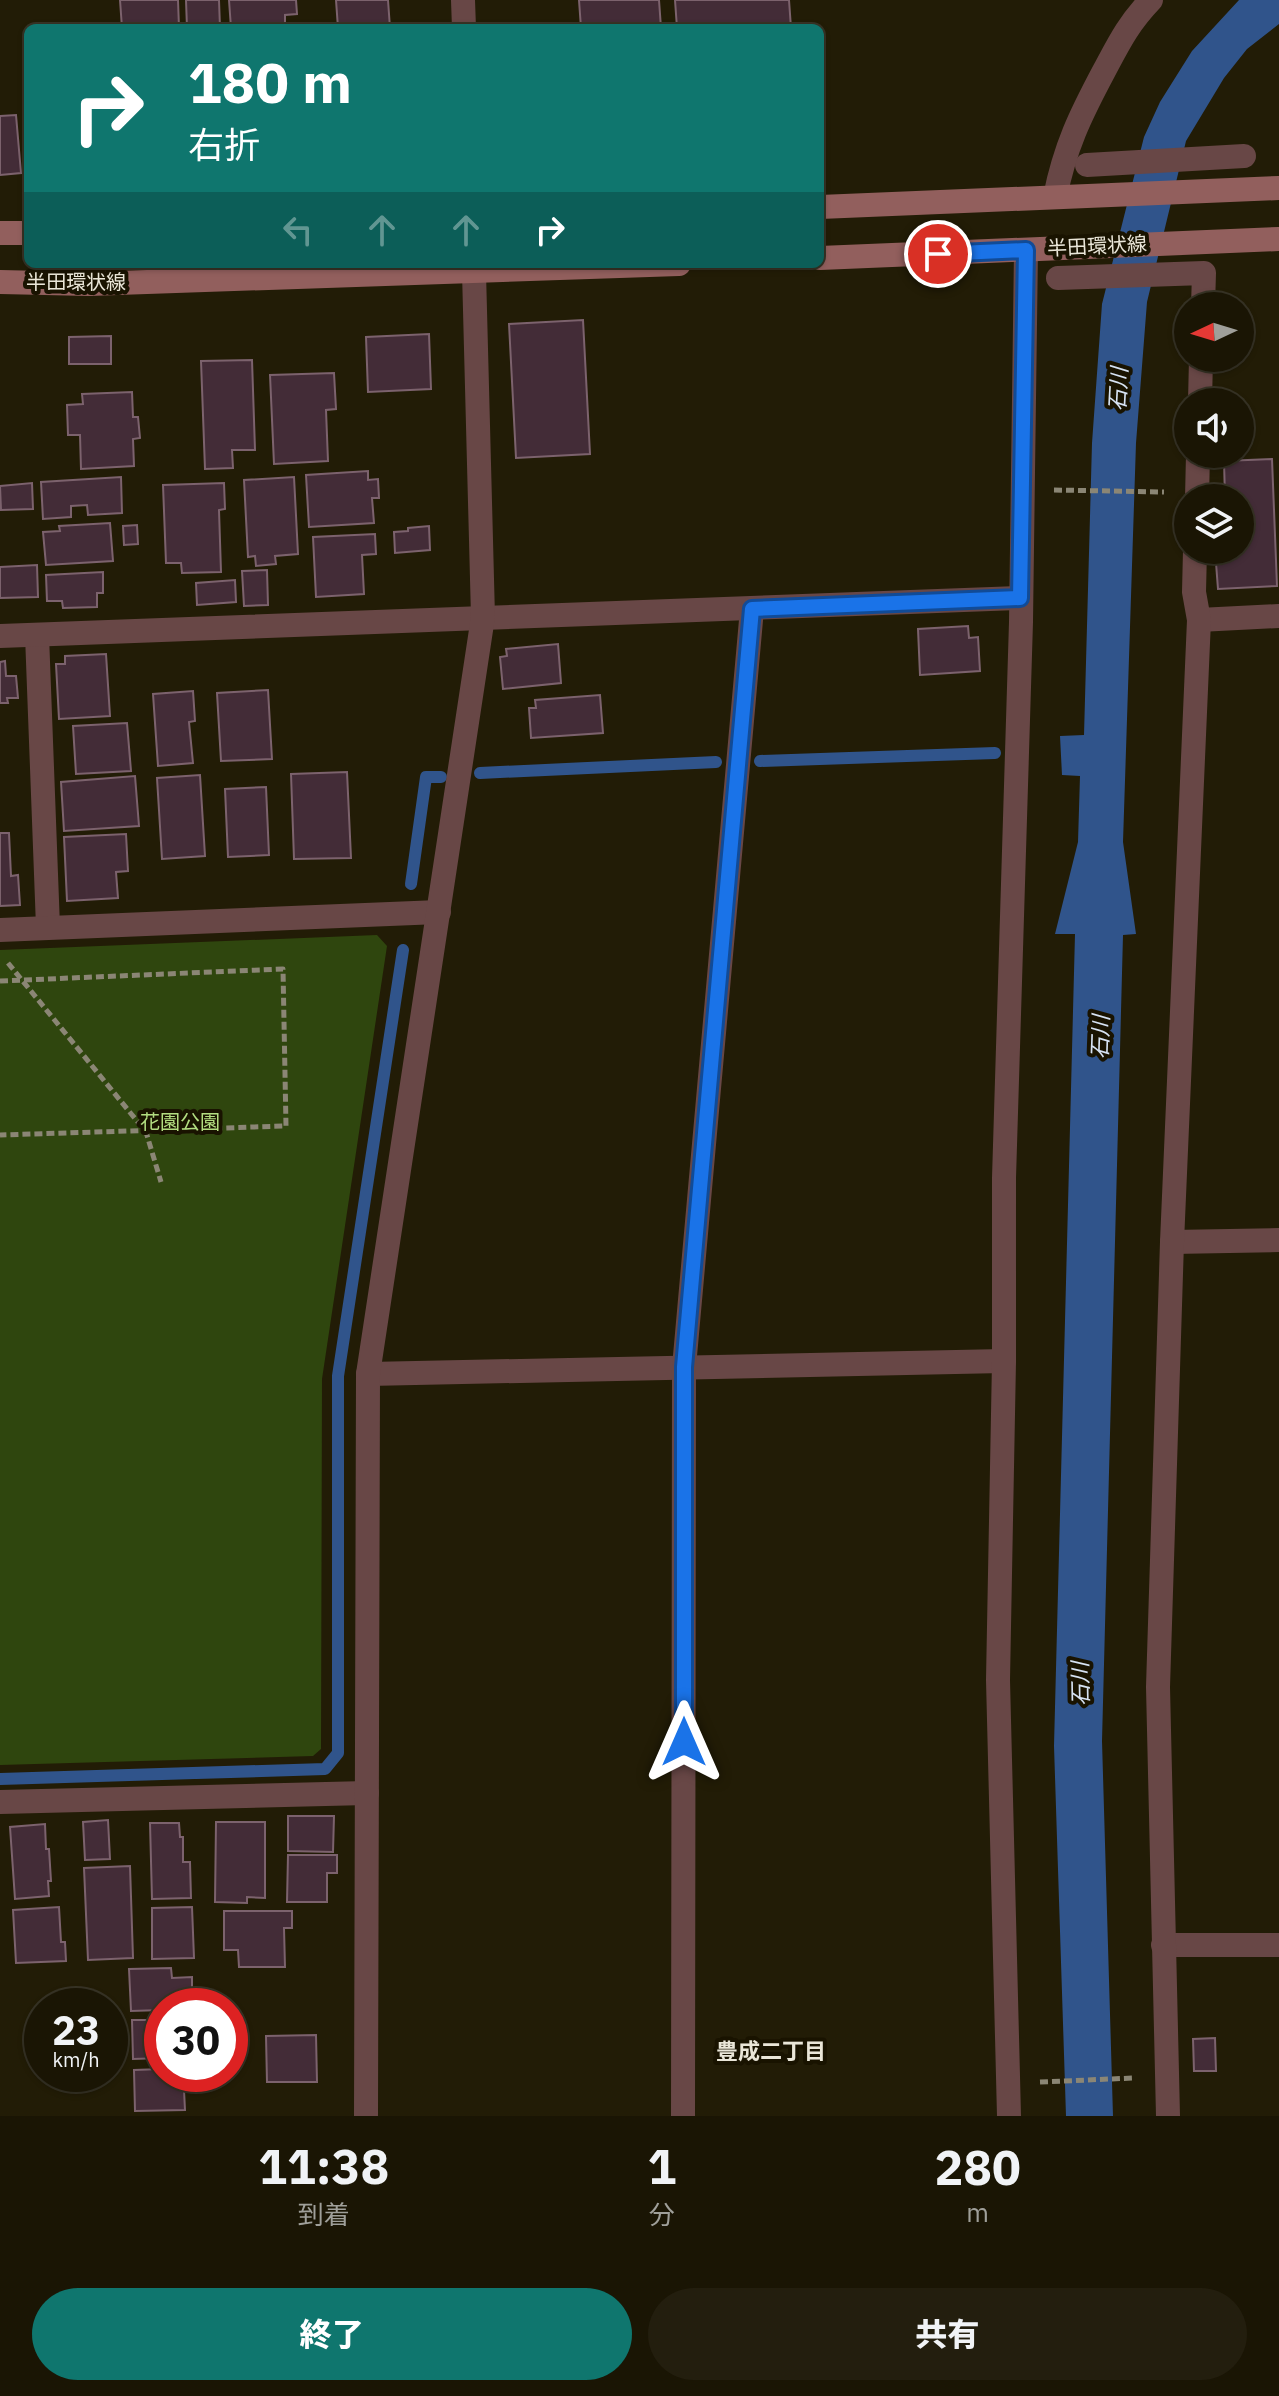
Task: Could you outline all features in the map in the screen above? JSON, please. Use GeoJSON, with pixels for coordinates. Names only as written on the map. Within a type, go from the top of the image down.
{"type":"FeatureCollection","features":[{"type":"Feature","properties":{"kind":"main road"},"geometry":{"type":"LineString","coordinates":[[824,207],[1279,188]]}},
{"type":"Feature","properties":{"kind":"main road"},"geometry":{"type":"LineString","coordinates":[[0,233],[24,233]]}},
{"type":"Feature","properties":{"kind":"main road","name":"半田環状線"},"geometry":{"type":"LineString","coordinates":[[824,258],[1279,239]]}},
{"type":"Feature","properties":{"kind":"main road","name":"半田環状線"},"geometry":{"type":"LineString","coordinates":[[0,282],[89,284],[576,268]]}},
{"type":"Feature","properties":{"kind":"street"},"geometry":{"type":"LineString","coordinates":[[463,0],[464,24]]}},
{"type":"Feature","properties":{"kind":"street"},"geometry":{"type":"LineString","coordinates":[[1065,197],[1061,166],[1077,121],[1131,20],[1151,0]]}},
{"type":"Feature","properties":{"kind":"street"},"geometry":{"type":"LineString","coordinates":[[1087,165],[1244,156]]}},
{"type":"Feature","properties":{"kind":"street"},"geometry":{"type":"LineString","coordinates":[[1009,2116],[998,1680],[1004,1178],[1026,250]]}},
{"type":"Feature","properties":{"kind":"street"},"geometry":{"type":"LineString","coordinates":[[366,2116],[368,1374],[483,617],[474,272]]}},
{"type":"Feature","properties":{"kind":"street"},"geometry":{"type":"LineString","coordinates":[[1058,278],[1204,273],[1203,292]]}},
{"type":"Feature","properties":{"kind":"street"},"geometry":{"type":"LineString","coordinates":[[1168,2116],[1158,1687],[1172,1242],[1199,620],[1194,592],[1195,564]]}},
{"type":"Feature","properties":{"kind":"street"},"geometry":{"type":"LineString","coordinates":[[0,636],[1020,598]]}},
{"type":"Feature","properties":{"kind":"street"},"geometry":{"type":"LineString","coordinates":[[683,2116],[684,1367],[752,609]]}},
{"type":"Feature","properties":{"kind":"street"},"geometry":{"type":"LineString","coordinates":[[1199,620],[1279,616]]}},
{"type":"Feature","properties":{"kind":"street"},"geometry":{"type":"LineString","coordinates":[[37,635],[48,927]]}},
{"type":"Feature","properties":{"kind":"street"},"geometry":{"type":"LineString","coordinates":[[0,930],[439,912]]}},
{"type":"Feature","properties":{"kind":"street"},"geometry":{"type":"LineString","coordinates":[[1172,1242],[1279,1240]]}},
{"type":"Feature","properties":{"kind":"street"},"geometry":{"type":"LineString","coordinates":[[368,1374],[1004,1361]]}},
{"type":"Feature","properties":{"kind":"street"},"geometry":{"type":"LineString","coordinates":[[0,1802],[367,1793]]}},
{"type":"Feature","properties":{"kind":"street"},"geometry":{"type":"LineString","coordinates":[[1163,1945],[1279,1945]]}},
{"type":"Feature","properties":{"kind":"path"},"geometry":{"type":"LineString","coordinates":[[1045,490],[1174,495]]}},
{"type":"Feature","properties":{"kind":"path"},"geometry":{"type":"LineString","coordinates":[[0,954],[146,1132],[161,1182]]}},
{"type":"Feature","properties":{"kind":"path"},"geometry":{"type":"LineString","coordinates":[[0,981],[283,969],[286,1126],[0,1135]]}},
{"type":"Feature","properties":{"kind":"path"},"geometry":{"type":"LineString","coordinates":[[1026,2082],[1148,2077]]}},
{"type":"Feature","properties":{"kind":"green space","name":"花園公園"},"geometry":{"type":"Polygon","coordinates":[[[377,935],[387,946],[322,1379],[321,1749],[313,1756],[0,1765],[0,950],[377,935]]]}},
{"type":"Feature","properties":{"kind":"water","name":"石川"},"geometry":{"type":"Polygon","coordinates":[[[1239,0],[1279,0],[1279,24],[1247,49],[1224,78],[1186,141],[1147,302],[1136,443],[1123,842],[1136,934],[1123,935],[1102,1741],[1113,2116],[1066,2116],[1054,1746],[1075,934],[1055,934],[1078,842],[1080,776],[1062,775],[1060,736],[1084,735],[1092,443],[1102,304],[1144,137],[1160,102],[1192,51],[1239,0]]]}},
{"type":"Feature","properties":{"kind":"building"},"geometry":{"type":"Polygon","coordinates":[[[120,0],[178,0],[179,24],[122,24],[120,0]]]}},
{"type":"Feature","properties":{"kind":"building"},"geometry":{"type":"Polygon","coordinates":[[[186,0],[219,0],[220,24],[187,24],[186,0]]]}},
{"type":"Feature","properties":{"kind":"building"},"geometry":{"type":"Polygon","coordinates":[[[229,0],[296,0],[297,14],[285,15],[285,24],[231,24],[229,0]]]}},
{"type":"Feature","properties":{"kind":"building"},"geometry":{"type":"Polygon","coordinates":[[[336,0],[388,0],[390,24],[338,24],[336,0]]]}},
{"type":"Feature","properties":{"kind":"building"},"geometry":{"type":"Polygon","coordinates":[[[579,0],[659,0],[661,24],[581,24],[579,0]]]}},
{"type":"Feature","properties":{"kind":"building"},"geometry":{"type":"Polygon","coordinates":[[[675,0],[789,0],[791,24],[677,24],[675,0]]]}},
{"type":"Feature","properties":{"kind":"building"},"geometry":{"type":"Polygon","coordinates":[[[16,115],[21,173],[0,175],[0,116],[16,115]]]}},
{"type":"Feature","properties":{"kind":"building"},"geometry":{"type":"Polygon","coordinates":[[[583,320],[590,454],[516,458],[509,324],[583,320]]]}},
{"type":"Feature","properties":{"kind":"building"},"geometry":{"type":"Polygon","coordinates":[[[429,334],[431,389],[368,392],[366,337],[429,334]]]}},
{"type":"Feature","properties":{"kind":"building"},"geometry":{"type":"Polygon","coordinates":[[[111,336],[111,364],[69,364],[69,337],[111,336]]]}},
{"type":"Feature","properties":{"kind":"building"},"geometry":{"type":"Polygon","coordinates":[[[252,360],[255,450],[232,450],[233,468],[205,469],[201,361],[252,360]]]}},
{"type":"Feature","properties":{"kind":"building"},"geometry":{"type":"Polygon","coordinates":[[[334,373],[336,409],[326,410],[328,461],[274,464],[270,375],[334,373]]]}},
{"type":"Feature","properties":{"kind":"building"},"geometry":{"type":"Polygon","coordinates":[[[132,392],[133,417],[138,417],[140,438],[133,439],[134,466],[81,469],[80,435],[68,435],[67,405],[83,404],[82,394],[132,392]]]}},
{"type":"Feature","properties":{"kind":"building"},"geometry":{"type":"Polygon","coordinates":[[[1272,459],[1277,586],[1218,589],[1216,564],[1254,564],[1254,484],[1225,484],[1224,468],[1254,468],[1254,460],[1272,459]]]}},
{"type":"Feature","properties":{"kind":"building"},"geometry":{"type":"Polygon","coordinates":[[[368,471],[368,480],[378,479],[379,498],[372,498],[374,523],[309,527],[306,475],[368,471]]]}},
{"type":"Feature","properties":{"kind":"building"},"geometry":{"type":"Polygon","coordinates":[[[121,477],[122,513],[88,515],[87,505],[71,506],[71,517],[43,519],[41,482],[121,477]]]}},
{"type":"Feature","properties":{"kind":"building"},"geometry":{"type":"Polygon","coordinates":[[[294,477],[298,554],[275,556],[276,564],[256,566],[255,556],[248,557],[244,480],[294,477]]]}},
{"type":"Feature","properties":{"kind":"building"},"geometry":{"type":"Polygon","coordinates":[[[32,483],[33,509],[1,510],[0,486],[32,483]]]}},
{"type":"Feature","properties":{"kind":"building"},"geometry":{"type":"Polygon","coordinates":[[[224,483],[225,509],[219,510],[221,572],[182,573],[181,563],[166,563],[163,485],[224,483]]]}},
{"type":"Feature","properties":{"kind":"building"},"geometry":{"type":"Polygon","coordinates":[[[110,523],[113,561],[46,565],[43,532],[60,531],[59,526],[110,523]]]}},
{"type":"Feature","properties":{"kind":"building"},"geometry":{"type":"Polygon","coordinates":[[[137,525],[138,544],[124,545],[123,526],[137,525]]]}},
{"type":"Feature","properties":{"kind":"building"},"geometry":{"type":"Polygon","coordinates":[[[429,526],[430,550],[395,553],[394,532],[429,526]]]}},
{"type":"Feature","properties":{"kind":"building"},"geometry":{"type":"Polygon","coordinates":[[[375,534],[376,554],[362,555],[364,594],[316,597],[313,537],[375,534]]]}},
{"type":"Feature","properties":{"kind":"building"},"geometry":{"type":"Polygon","coordinates":[[[37,565],[38,597],[0,598],[0,567],[37,565]]]}},
{"type":"Feature","properties":{"kind":"building"},"geometry":{"type":"Polygon","coordinates":[[[267,570],[268,605],[244,606],[242,571],[267,570]]]}},
{"type":"Feature","properties":{"kind":"building"},"geometry":{"type":"Polygon","coordinates":[[[103,572],[103,593],[97,593],[97,607],[63,608],[62,601],[47,601],[46,575],[103,572]]]}},
{"type":"Feature","properties":{"kind":"building"},"geometry":{"type":"Polygon","coordinates":[[[235,580],[236,602],[197,605],[196,583],[235,580]]]}},
{"type":"Feature","properties":{"kind":"building"},"geometry":{"type":"Polygon","coordinates":[[[968,626],[969,638],[978,637],[980,671],[920,675],[918,629],[968,626]]]}},
{"type":"Feature","properties":{"kind":"building"},"geometry":{"type":"Polygon","coordinates":[[[558,644],[561,683],[503,689],[500,657],[507,656],[506,649],[558,644]]]}},
{"type":"Feature","properties":{"kind":"building"},"geometry":{"type":"Polygon","coordinates":[[[106,654],[110,716],[59,719],[56,664],[65,664],[65,656],[106,654]]]}},
{"type":"Feature","properties":{"kind":"building"},"geometry":{"type":"Polygon","coordinates":[[[5,661],[6,676],[16,676],[18,698],[7,698],[8,703],[0,703],[0,662],[5,661]]]}},
{"type":"Feature","properties":{"kind":"building"},"geometry":{"type":"Polygon","coordinates":[[[268,690],[272,759],[221,761],[217,693],[268,690]]]}},
{"type":"Feature","properties":{"kind":"building"},"geometry":{"type":"Polygon","coordinates":[[[193,691],[195,721],[189,722],[193,763],[158,766],[153,694],[193,691]]]}},
{"type":"Feature","properties":{"kind":"building"},"geometry":{"type":"Polygon","coordinates":[[[600,695],[603,733],[531,738],[529,708],[536,708],[535,700],[600,695]]]}},
{"type":"Feature","properties":{"kind":"building"},"geometry":{"type":"Polygon","coordinates":[[[127,723],[131,771],[76,774],[73,726],[127,723]]]}},
{"type":"Feature","properties":{"kind":"building"},"geometry":{"type":"Polygon","coordinates":[[[347,772],[351,858],[294,859],[291,774],[347,772]]]}},
{"type":"Feature","properties":{"kind":"building"},"geometry":{"type":"Polygon","coordinates":[[[200,775],[205,856],[162,859],[157,778],[200,775]]]}},
{"type":"Feature","properties":{"kind":"building"},"geometry":{"type":"Polygon","coordinates":[[[135,776],[139,826],[64,831],[61,782],[135,776]]]}},
{"type":"Feature","properties":{"kind":"building"},"geometry":{"type":"Polygon","coordinates":[[[266,787],[269,855],[228,857],[225,789],[266,787]]]}},
{"type":"Feature","properties":{"kind":"building"},"geometry":{"type":"Polygon","coordinates":[[[0,833],[9,833],[11,876],[18,875],[20,905],[0,906],[0,833]]]}},
{"type":"Feature","properties":{"kind":"building"},"geometry":{"type":"Polygon","coordinates":[[[126,834],[128,871],[116,872],[118,898],[67,901],[64,837],[126,834]]]}},
{"type":"Feature","properties":{"kind":"building"},"geometry":{"type":"Polygon","coordinates":[[[288,1816],[334,1816],[333,1852],[288,1851],[288,1816]]]}},
{"type":"Feature","properties":{"kind":"building"},"geometry":{"type":"Polygon","coordinates":[[[108,1820],[110,1859],[85,1860],[83,1822],[108,1820]]]}},
{"type":"Feature","properties":{"kind":"building"},"geometry":{"type":"Polygon","coordinates":[[[216,1822],[265,1822],[265,1898],[247,1897],[247,1903],[215,1902],[216,1822]]]}},
{"type":"Feature","properties":{"kind":"building"},"geometry":{"type":"Polygon","coordinates":[[[150,1823],[179,1823],[180,1837],[183,1837],[183,1862],[190,1862],[191,1898],[152,1899],[150,1823]]]}},
{"type":"Feature","properties":{"kind":"building"},"geometry":{"type":"Polygon","coordinates":[[[45,1824],[51,1881],[48,1881],[49,1896],[15,1899],[10,1827],[45,1824]]]}},
{"type":"Feature","properties":{"kind":"building"},"geometry":{"type":"Polygon","coordinates":[[[288,1855],[337,1855],[337,1873],[327,1873],[327,1902],[287,1902],[288,1855]]]}},
{"type":"Feature","properties":{"kind":"building"},"geometry":{"type":"Polygon","coordinates":[[[130,1866],[133,1958],[88,1960],[84,1868],[130,1866]]]}},
{"type":"Feature","properties":{"kind":"building"},"geometry":{"type":"Polygon","coordinates":[[[59,1907],[61,1942],[65,1942],[66,1961],[16,1963],[13,1910],[59,1907]]]}},
{"type":"Feature","properties":{"kind":"building"},"geometry":{"type":"Polygon","coordinates":[[[192,1907],[194,1958],[152,1959],[152,1908],[192,1907]]]}},
{"type":"Feature","properties":{"kind":"building"},"geometry":{"type":"Polygon","coordinates":[[[224,1911],[292,1911],[292,1928],[284,1928],[285,1967],[239,1967],[238,1950],[224,1950],[224,1911]]]}},
{"type":"Feature","properties":{"kind":"building"},"geometry":{"type":"Polygon","coordinates":[[[171,1968],[172,1978],[192,1977],[192,1988],[144,1988],[144,2011],[131,2011],[129,1969],[171,1968]]]}},
{"type":"Feature","properties":{"kind":"building"},"geometry":{"type":"Polygon","coordinates":[[[132,2020],[144,2020],[144,2059],[133,2059],[132,2020]]]}},
{"type":"Feature","properties":{"kind":"building"},"geometry":{"type":"Polygon","coordinates":[[[316,2035],[317,2082],[267,2082],[266,2036],[316,2035]]]}},
{"type":"Feature","properties":{"kind":"building"},"geometry":{"type":"Polygon","coordinates":[[[1215,2038],[1216,2071],[1194,2071],[1193,2039],[1215,2038]]]}},
{"type":"Feature","properties":{"kind":"building"},"geometry":{"type":"Polygon","coordinates":[[[134,2070],[144,2070],[144,2092],[184,2092],[185,2110],[135,2111],[134,2070]]]}},
{"type":"Feature","properties":{"kind":"waterway"},"geometry":{"type":"LineString","coordinates":[[760,761],[995,753]]}},
{"type":"Feature","properties":{"kind":"waterway"},"geometry":{"type":"LineString","coordinates":[[480,773],[716,762]]}},
{"type":"Feature","properties":{"kind":"waterway"},"geometry":{"type":"LineString","coordinates":[[411,884],[426,777],[441,777]]}},
{"type":"Feature","properties":{"kind":"waterway"},"geometry":{"type":"LineString","coordinates":[[0,1779],[325,1769],[338,1753],[338,1376],[403,950]]}},
{"type":"Feature","properties":{"kind":"district","name":"豊成二丁目"},"geometry":{"type":"Point","coordinates":[771,2051]}},
{"type":"Feature","properties":{"kind":"route"},"geometry":{"type":"LineString","coordinates":[[684,1742],[684,1367],[752,609],[1020,598],[1026,250],[938,254]]}}]}
